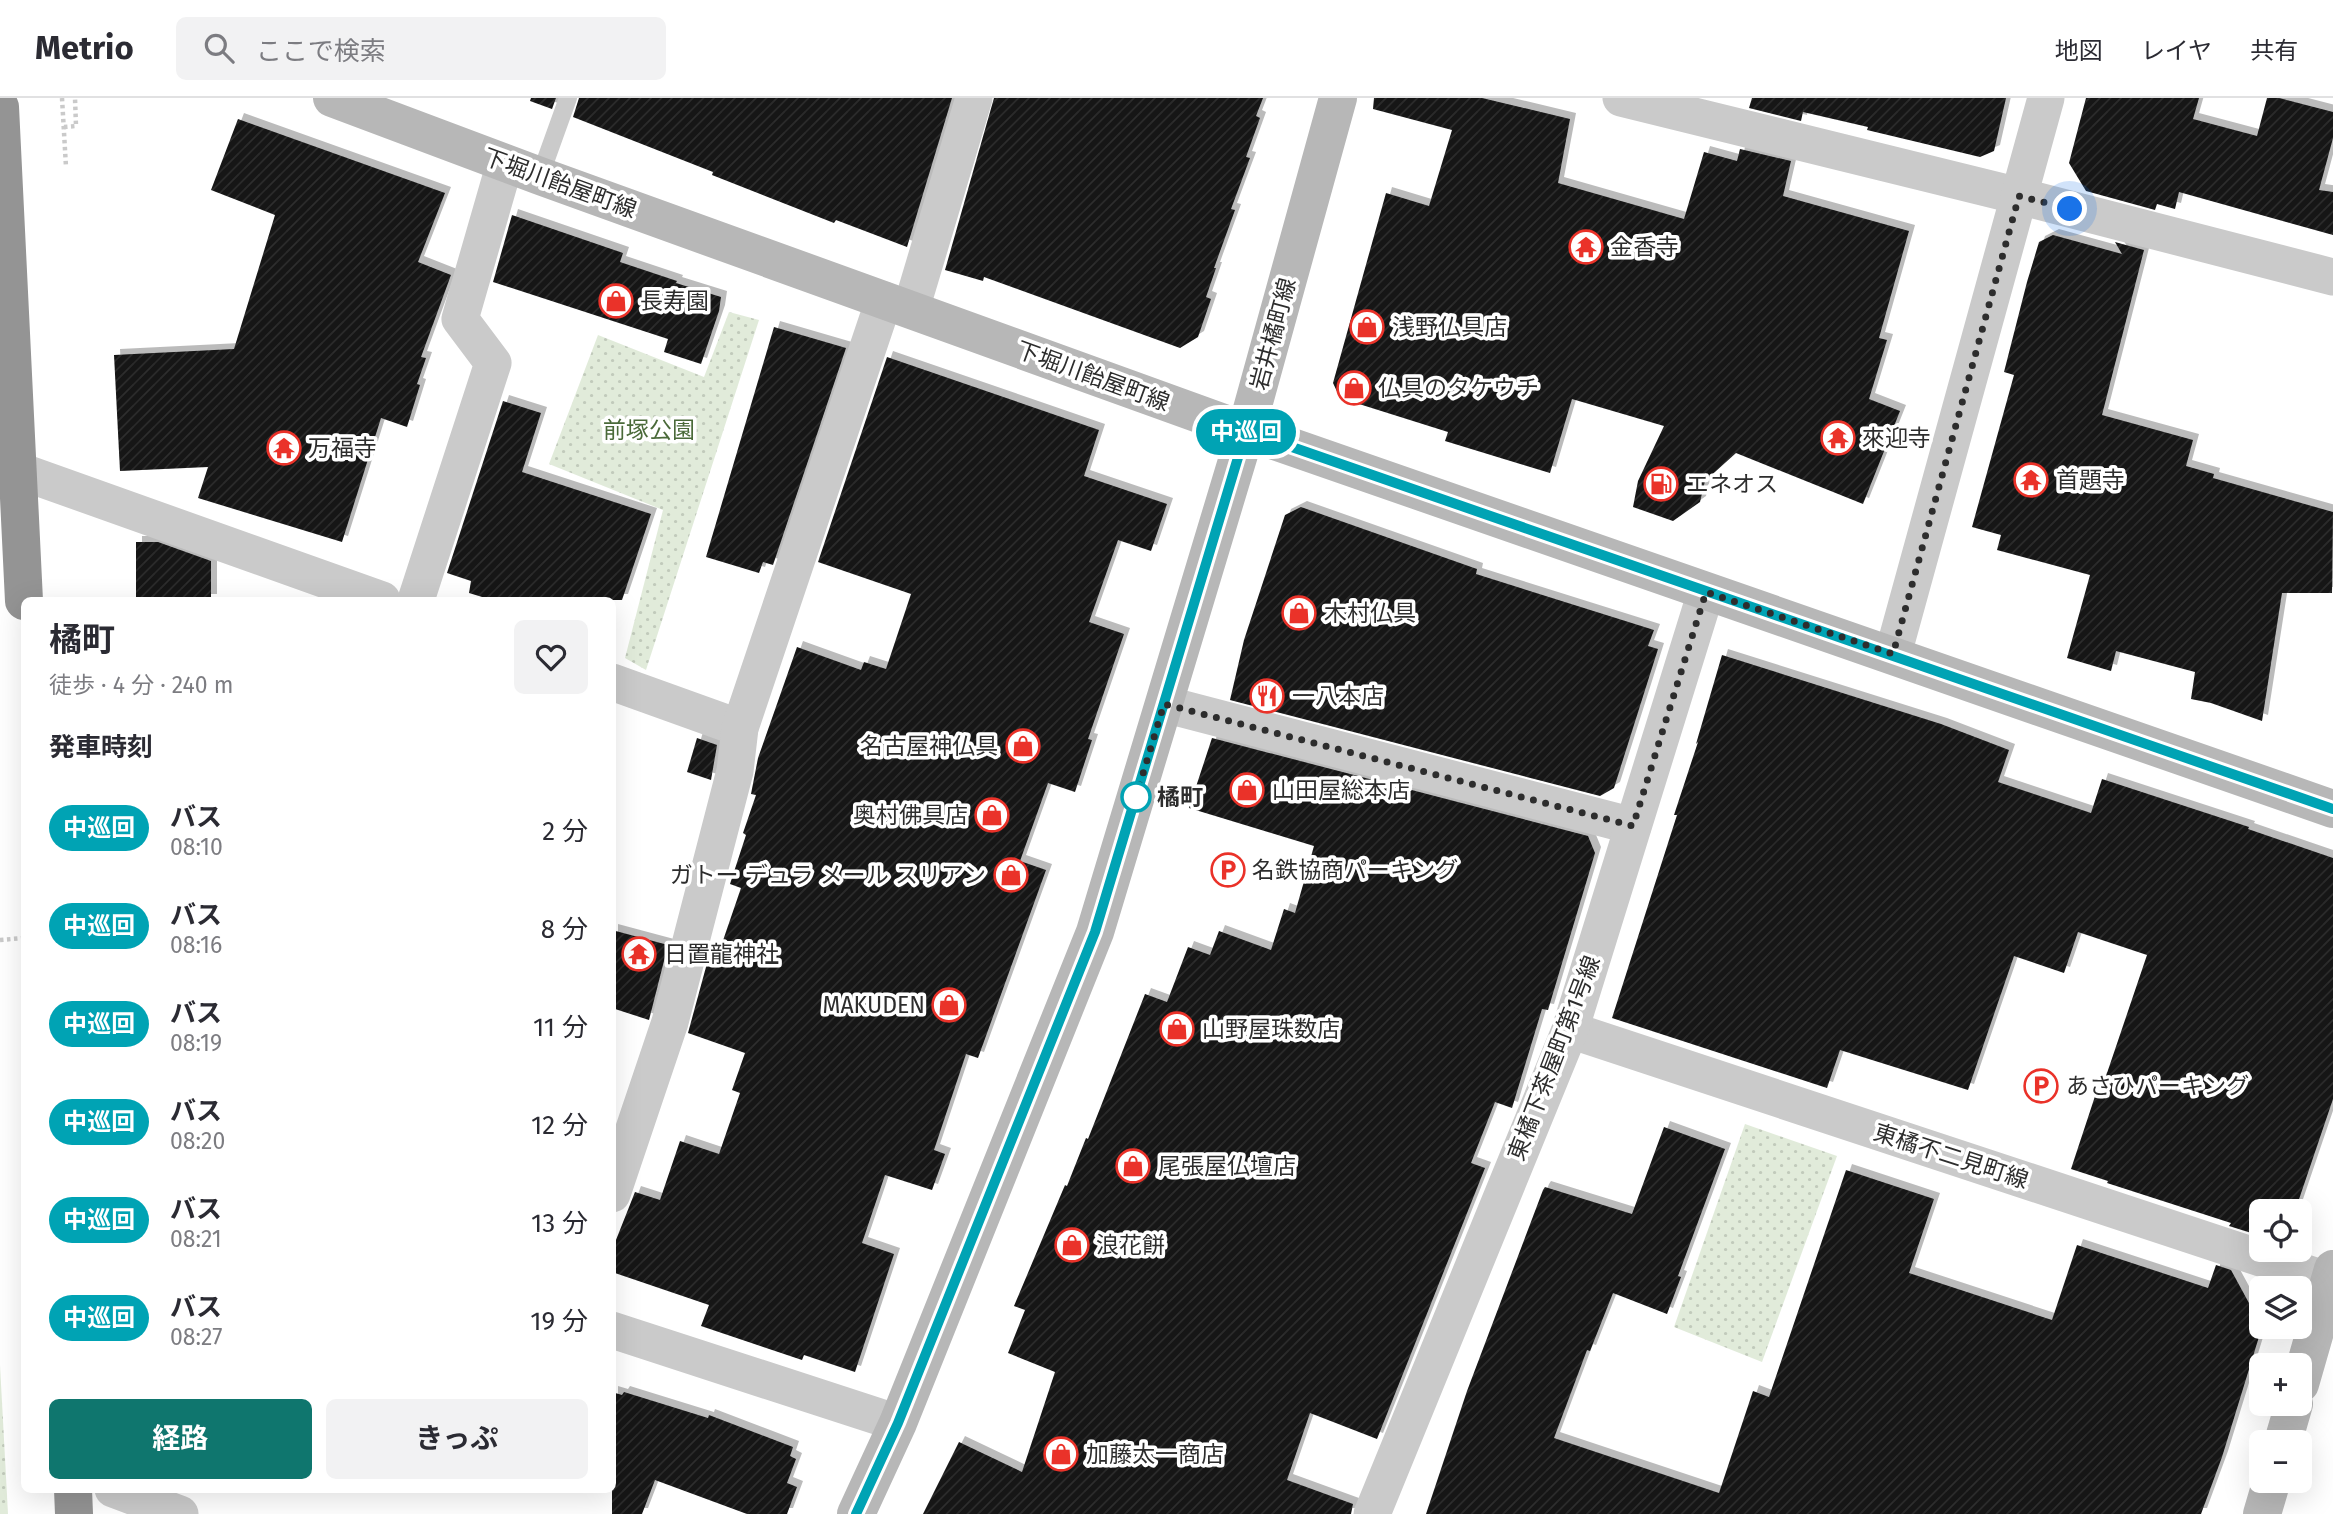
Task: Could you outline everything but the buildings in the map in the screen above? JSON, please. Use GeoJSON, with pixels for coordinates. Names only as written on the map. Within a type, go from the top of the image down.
{"type":"FeatureCollection","features":[{"type":"Feature","properties":{"kind":"highway"},"geometry":{"type":"LineString","coordinates":[[0,107],[24,597]]}},
{"type":"Feature","properties":{"kind":"highway"},"geometry":{"type":"LineString","coordinates":[[73,1493],[74,1514]]}},
{"type":"Feature","properties":{"kind":"street","name":"下堀川飴屋町線"},"geometry":{"type":"LineString","coordinates":[[332,98],[1246,431],[2333,809]]}},
{"type":"Feature","properties":{"kind":"street"},"geometry":{"type":"LineString","coordinates":[[616,1182],[670,1022],[735,771],[740,728],[974,98]]}},
{"type":"Feature","properties":{"kind":"street","name":"岩井橘町線"},"geometry":{"type":"LineString","coordinates":[[856,1514],[898,1423],[1095,932],[1246,431],[1338,98]]}},
{"type":"Feature","properties":{"kind":"street"},"geometry":{"type":"LineString","coordinates":[[1621,98],[2333,277]]}},
{"type":"Feature","properties":{"kind":"street"},"geometry":{"type":"LineString","coordinates":[[1893,654],[2046,98]]}},
{"type":"Feature","properties":{"kind":"street"},"geometry":{"type":"LineString","coordinates":[[417,597],[493,363],[460,319],[523,169]]}},
{"type":"Feature","properties":{"kind":"street"},"geometry":{"type":"LineString","coordinates":[[17,470],[374,597]]}},
{"type":"Feature","properties":{"kind":"street","name":"東橘下茶屋町第1号線"},"geometry":{"type":"LineString","coordinates":[[1372,1514],[1570,1030],[1706,592]]}},
{"type":"Feature","properties":{"kind":"street"},"geometry":{"type":"LineString","coordinates":[[616,683],[740,728]]}},
{"type":"Feature","properties":{"kind":"street"},"geometry":{"type":"LineString","coordinates":[[1164,704],[1633,826]]}},
{"type":"Feature","properties":{"kind":"street","name":"東橘不二見町線"},"geometry":{"type":"LineString","coordinates":[[1570,1030],[2332,1277]]}},
{"type":"Feature","properties":{"kind":"street"},"geometry":{"type":"LineString","coordinates":[[2309,1353],[2332,1277]]}},
{"type":"Feature","properties":{"kind":"street"},"geometry":{"type":"LineString","coordinates":[[616,1331],[898,1423]]}},
{"type":"Feature","properties":{"kind":"street"},"geometry":{"type":"LineString","coordinates":[[124,1493],[180,1514]]}},
{"type":"Feature","properties":{"kind":"street"},"geometry":{"type":"LineString","coordinates":[[2262,1514],[2268,1493]]}},
{"type":"Feature","properties":{"kind":"lane"},"geometry":{"type":"LineString","coordinates":[[523,169],[568,98]]}},
{"type":"Feature","properties":{"kind":"path"},"geometry":{"type":"LineString","coordinates":[[62,98],[66,167]]}},
{"type":"Feature","properties":{"kind":"path"},"geometry":{"type":"LineString","coordinates":[[64,127],[76,127],[75,98]]}},
{"type":"Feature","properties":{"kind":"path"},"geometry":{"type":"LineString","coordinates":[[0,940],[21,938]]}},
{"type":"Feature","properties":{"kind":"green space","name":"前塚公園"},"geometry":{"type":"Polygon","coordinates":[[[729,312],[759,320],[646,670],[625,658],[663,510],[549,464],[598,335],[704,377],[729,312]]]}},
{"type":"Feature","properties":{"kind":"green space"},"geometry":{"type":"Polygon","coordinates":[[[1745,1124],[1837,1156],[1762,1362],[1674,1327],[1745,1124]]]}},
{"type":"Feature","properties":{"kind":"green space"},"geometry":{"type":"Polygon","coordinates":[[[0,1365],[8,1514],[0,1514],[0,1365]]]}},
{"type":"Feature","properties":{"kind":"bus line","name":"中巡回"},"geometry":{"type":"LineString","coordinates":[[856,1514],[898,1423],[1095,932],[1246,431],[2333,809]]}},
{"type":"Feature","properties":{"kind":"place","name":"金香寺"},"geometry":{"type":"Point","coordinates":[1586,247]}},
{"type":"Feature","properties":{"kind":"place","name":"長寿園"},"geometry":{"type":"Point","coordinates":[616,301]}},
{"type":"Feature","properties":{"kind":"place","name":"浅野仏具店"},"geometry":{"type":"Point","coordinates":[1367,327]}},
{"type":"Feature","properties":{"kind":"place","name":"仏具のタケウチ"},"geometry":{"type":"Point","coordinates":[1354,388]}},
{"type":"Feature","properties":{"kind":"place","name":"來迎寺"},"geometry":{"type":"Point","coordinates":[1838,438]}},
{"type":"Feature","properties":{"kind":"place","name":"万福寺"},"geometry":{"type":"Point","coordinates":[284,448]}},
{"type":"Feature","properties":{"kind":"place","name":"首題寺"},"geometry":{"type":"Point","coordinates":[2031,480]}},
{"type":"Feature","properties":{"kind":"place","name":"エネオス"},"geometry":{"type":"Point","coordinates":[1661,484]}},
{"type":"Feature","properties":{"kind":"place","name":"木村仏具"},"geometry":{"type":"Point","coordinates":[1299,613]}},
{"type":"Feature","properties":{"kind":"place","name":"一八本店"},"geometry":{"type":"Point","coordinates":[1267,696]}},
{"type":"Feature","properties":{"kind":"place","name":"名古屋神仏具"},"geometry":{"type":"Point","coordinates":[1023,746]}},
{"type":"Feature","properties":{"kind":"place","name":"山田屋総本店"},"geometry":{"type":"Point","coordinates":[1247,790]}},
{"type":"Feature","properties":{"kind":"place","name":"橘町"},"geometry":{"type":"Point","coordinates":[1136,797]}},
{"type":"Feature","properties":{"kind":"place","name":"奥村佛具店"},"geometry":{"type":"Point","coordinates":[992,815]}},
{"type":"Feature","properties":{"kind":"place","name":"名鉄協商パーキング"},"geometry":{"type":"Point","coordinates":[1228,870]}},
{"type":"Feature","properties":{"kind":"place","name":"ガトー デュラ メール スリアン"},"geometry":{"type":"Point","coordinates":[1011,875]}},
{"type":"Feature","properties":{"kind":"place","name":"日置龍神社"},"geometry":{"type":"Point","coordinates":[639,954]}},
{"type":"Feature","properties":{"kind":"place","name":"MAKUDEN"},"geometry":{"type":"Point","coordinates":[949,1005]}},
{"type":"Feature","properties":{"kind":"place","name":"山野屋珠数店"},"geometry":{"type":"Point","coordinates":[1177,1029]}},
{"type":"Feature","properties":{"kind":"place","name":"あさひパーキング"},"geometry":{"type":"Point","coordinates":[2041,1086]}},
{"type":"Feature","properties":{"kind":"place","name":"尾張屋仏壇店"},"geometry":{"type":"Point","coordinates":[1133,1166]}},
{"type":"Feature","properties":{"kind":"place","name":"浪花餅"},"geometry":{"type":"Point","coordinates":[1072,1245]}},
{"type":"Feature","properties":{"kind":"place","name":"加藤太一商店"},"geometry":{"type":"Point","coordinates":[1061,1454]}},
{"type":"Feature","properties":{"kind":"route"},"geometry":{"type":"LineString","coordinates":[[1136,797],[1164,704],[1633,826],[1706,592],[1893,654],[2019,196],[2070,209]]}}]}
